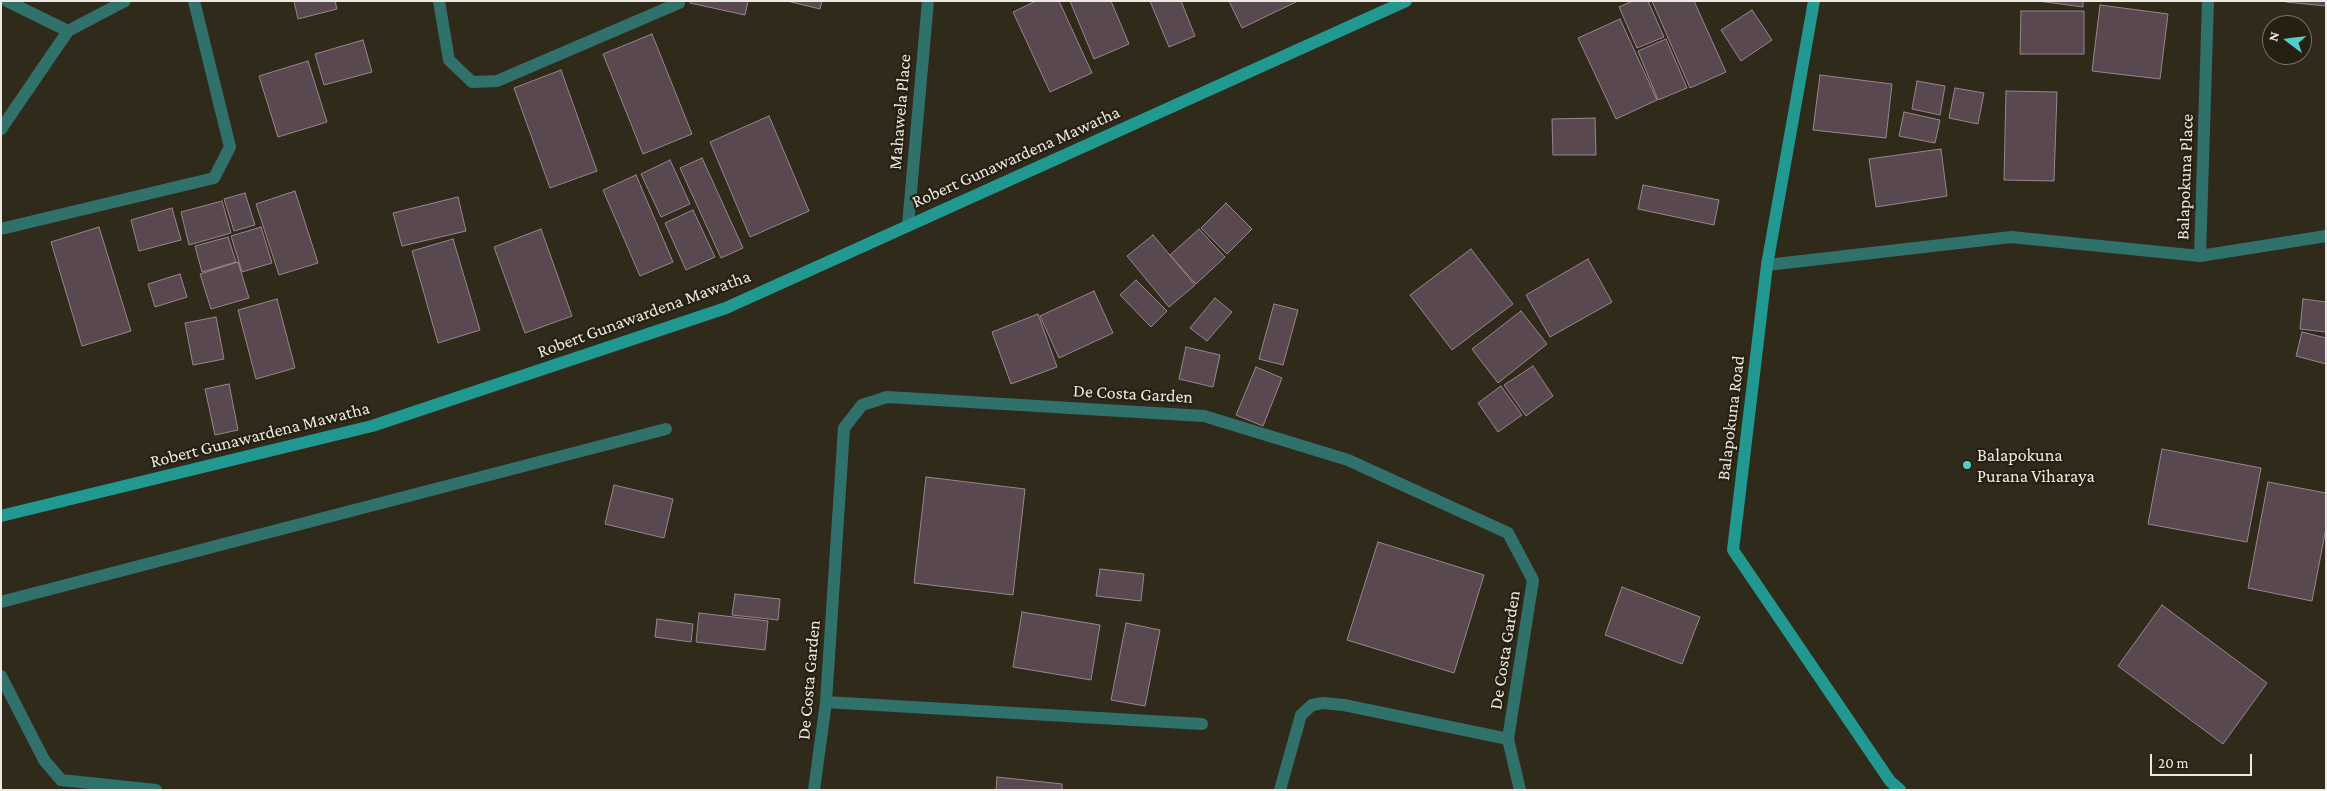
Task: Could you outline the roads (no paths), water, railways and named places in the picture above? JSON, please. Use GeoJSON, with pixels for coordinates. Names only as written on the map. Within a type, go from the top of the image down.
{"type":"FeatureCollection","features":[{"type":"Feature","properties":{"kind":"main road","name":"Robert Gunawardena Mawatha"},"geometry":{"type":"LineString","coordinates":[[1,516],[372,426],[726,308],[1406,1]]}},
{"type":"Feature","properties":{"kind":"main road","name":"Balapokuna Road"},"geometry":{"type":"LineString","coordinates":[[1814,1],[1767,265],[1733,550],[1890,781],[1900,790]]}},
{"type":"Feature","properties":{"kind":"street"},"geometry":{"type":"LineString","coordinates":[[6,1],[68,31]]}},
{"type":"Feature","properties":{"kind":"street"},"geometry":{"type":"LineString","coordinates":[[1,129],[68,31],[125,1]]}},
{"type":"Feature","properties":{"kind":"street"},"geometry":{"type":"LineString","coordinates":[[1,229],[214,178],[230,147],[194,1]]}},
{"type":"Feature","properties":{"kind":"street"},"geometry":{"type":"LineString","coordinates":[[439,1],[449,60],[472,82],[497,81],[679,3],[679,1]]}},
{"type":"Feature","properties":{"kind":"street","name":"Mahawela Place"},"geometry":{"type":"LineString","coordinates":[[908,225],[928,1]]}},
{"type":"Feature","properties":{"kind":"street","name":"Balapokuna Place"},"geometry":{"type":"LineString","coordinates":[[2208,1],[2200,256],[2326,236]]}},
{"type":"Feature","properties":{"kind":"street"},"geometry":{"type":"LineString","coordinates":[[1767,265],[2011,237],[2200,256]]}},
{"type":"Feature","properties":{"kind":"street","name":"De Costa Garden"},"geometry":{"type":"LineString","coordinates":[[814,790],[826,702],[844,428],[862,405],[887,397],[1204,416],[1348,460],[1508,534],[1533,580],[1508,739],[1520,790]]}},
{"type":"Feature","properties":{"kind":"street"},"geometry":{"type":"LineString","coordinates":[[1,602],[666,429]]}},
{"type":"Feature","properties":{"kind":"street"},"geometry":{"type":"LineString","coordinates":[[1,676],[44,760],[61,780],[156,790]]}},
{"type":"Feature","properties":{"kind":"street"},"geometry":{"type":"LineString","coordinates":[[826,702],[1202,724]]}},
{"type":"Feature","properties":{"kind":"street"},"geometry":{"type":"LineString","coordinates":[[1280,790],[1301,715],[1312,705],[1323,703],[1344,705],[1508,739]]}},
{"type":"Feature","properties":{"kind":"place","name":"Balapokuna Purana Viharaya"},"geometry":{"type":"Point","coordinates":[1967,465]}}]}
